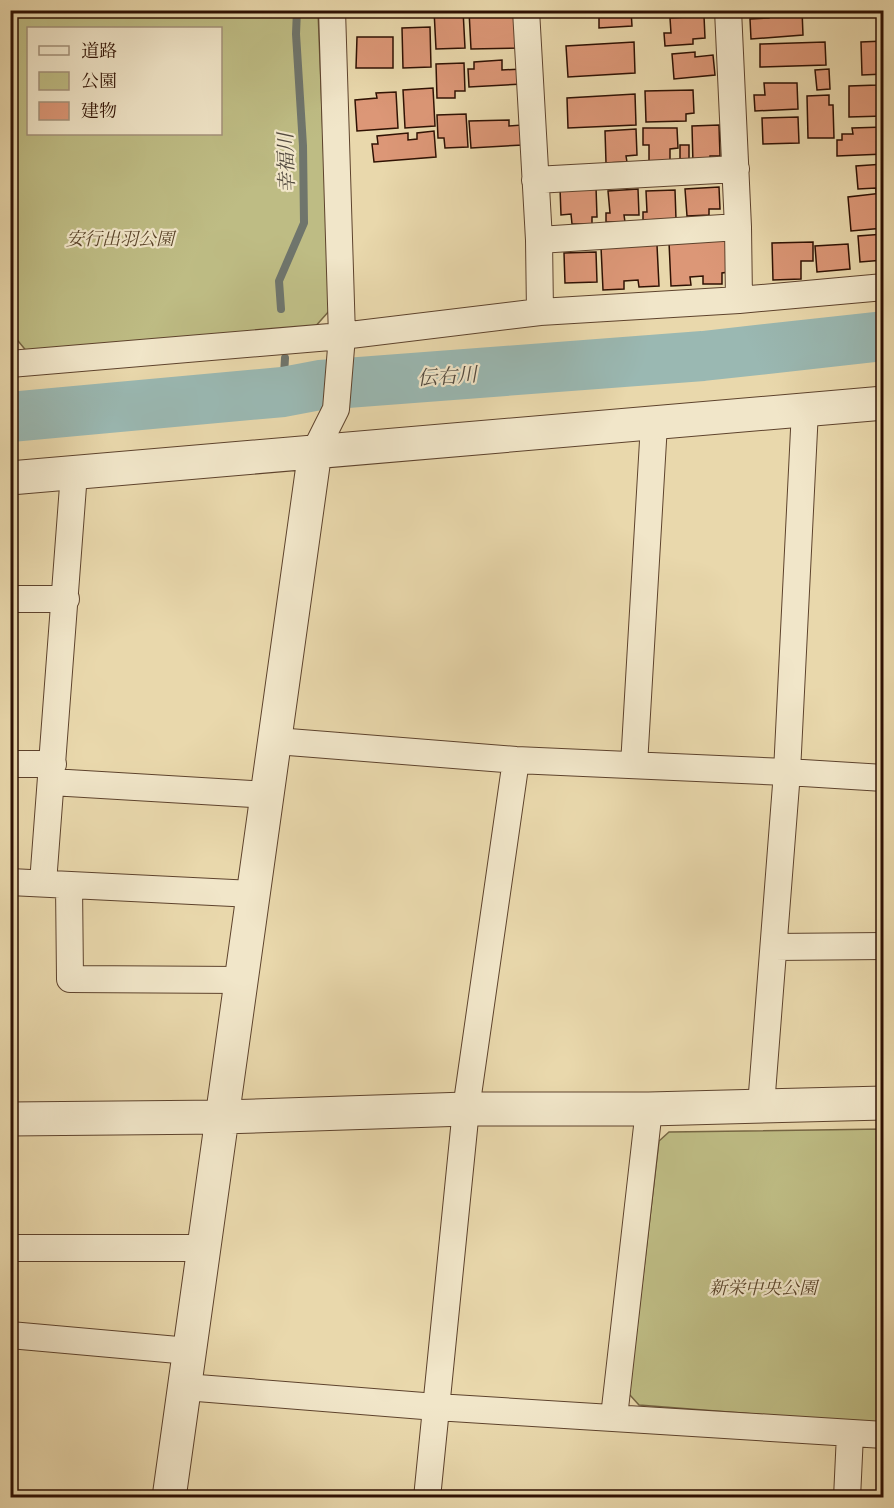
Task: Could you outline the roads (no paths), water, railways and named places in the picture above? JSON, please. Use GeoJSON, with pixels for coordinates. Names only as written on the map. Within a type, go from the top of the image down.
{"type":"FeatureCollection","features":[{"type":"Feature","properties":{"kind":"street"},"geometry":{"type":"LineString","coordinates":[[169,1497],[315,451],[336,409],[342,337],[332,10]]}},
{"type":"Feature","properties":{"kind":"street"},"geometry":{"type":"LineString","coordinates":[[526,10],[539,240],[540,312]]}},
{"type":"Feature","properties":{"kind":"street"},"geometry":{"type":"LineString","coordinates":[[728,10],[736,170],[739,300]]}},
{"type":"Feature","properties":{"kind":"street"},"geometry":{"type":"LineString","coordinates":[[535,180],[736,170]]}},
{"type":"Feature","properties":{"kind":"street"},"geometry":{"type":"LineString","coordinates":[[539,240],[738,227]]}},
{"type":"Feature","properties":{"kind":"street"},"geometry":{"type":"LineString","coordinates":[[10,364],[342,337],[540,312],[739,300],[884,287]]}},
{"type":"Feature","properties":{"kind":"street"},"geometry":{"type":"LineString","coordinates":[[10,478],[884,403]]}},
{"type":"Feature","properties":{"kind":"street"},"geometry":{"type":"LineString","coordinates":[[761,1106],[787,771],[805,410]]}},
{"type":"Feature","properties":{"kind":"street"},"geometry":{"type":"LineString","coordinates":[[634,765],[654,424]]}},
{"type":"Feature","properties":{"kind":"street"},"geometry":{"type":"LineString","coordinates":[[44,883],[74,473]]}},
{"type":"Feature","properties":{"kind":"street"},"geometry":{"type":"LineString","coordinates":[[10,599],[66,599]]}},
{"type":"Feature","properties":{"kind":"street"},"geometry":{"type":"LineString","coordinates":[[276,741],[516,760],[787,771],[884,778]]}},
{"type":"Feature","properties":{"kind":"street"},"geometry":{"type":"LineString","coordinates":[[427,1497],[466,1109],[516,760]]}},
{"type":"Feature","properties":{"kind":"street"},"geometry":{"type":"LineString","coordinates":[[10,764],[52,773],[268,795]]}},
{"type":"Feature","properties":{"kind":"street"},"geometry":{"type":"LineString","coordinates":[[10,882],[253,894]]}},
{"type":"Feature","properties":{"kind":"street"},"geometry":{"type":"LineString","coordinates":[[69,885],[70,979],[241,980]]}},
{"type":"Feature","properties":{"kind":"street"},"geometry":{"type":"LineString","coordinates":[[774,947],[884,946]]}},
{"type":"Feature","properties":{"kind":"street"},"geometry":{"type":"LineString","coordinates":[[10,1119],[222,1117],[466,1109],[884,1103]]}},
{"type":"Feature","properties":{"kind":"street"},"geometry":{"type":"LineString","coordinates":[[614,1417],[649,1108]]}},
{"type":"Feature","properties":{"kind":"street"},"geometry":{"type":"LineString","coordinates":[[10,1248],[203,1248]]}},
{"type":"Feature","properties":{"kind":"street"},"geometry":{"type":"LineString","coordinates":[[10,1335],[189,1351]]}},
{"type":"Feature","properties":{"kind":"street"},"geometry":{"type":"LineString","coordinates":[[185,1387],[436,1407],[884,1435]]}},
{"type":"Feature","properties":{"kind":"street"},"geometry":{"type":"LineString","coordinates":[[847,1497],[850,1434]]}},
{"type":"Feature","properties":{"kind":"waterway","name":"幸福川"},"geometry":{"type":"LineString","coordinates":[[281,309],[279,281],[304,223],[297,10]]}},
{"type":"Feature","properties":{"kind":"waterway","name":"伝右川"},"geometry":{"type":"LineString","coordinates":[[10,417],[283,392],[320,385],[703,356],[884,336]]}},
{"type":"Feature","properties":{"kind":"waterway","name":"幸福川"},"geometry":{"type":"LineString","coordinates":[[283,392],[285,358]]}},
{"type":"Feature","properties":{"kind":"park label","name":"安行出羽公園"},"geometry":{"type":"Point","coordinates":[120,239]}},
{"type":"Feature","properties":{"kind":"park label","name":"新栄中央公園"},"geometry":{"type":"Point","coordinates":[763,1288]}}]}
